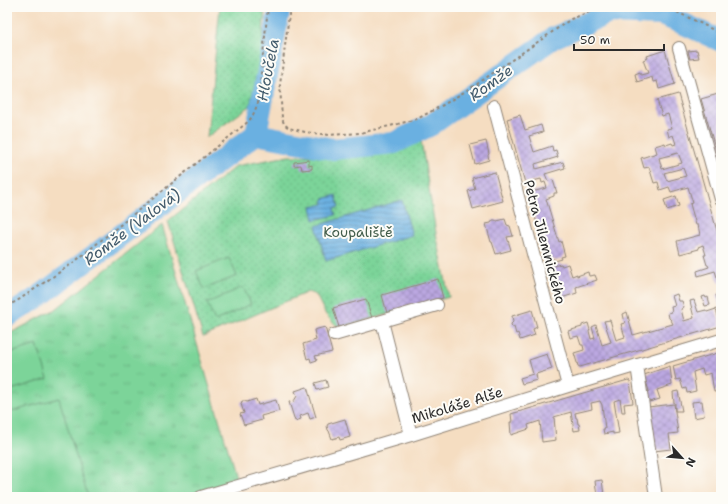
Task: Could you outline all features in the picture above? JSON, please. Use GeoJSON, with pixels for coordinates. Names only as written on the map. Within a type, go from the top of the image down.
{"type":"FeatureCollection","features":[{"type":"Feature","properties":{"kind":"street"},"geometry":{"type":"LineString","coordinates":[[679,48],[721,198]]}},
{"type":"Feature","properties":{"kind":"street","name":"Petra Jilemnického"},"geometry":{"type":"LineString","coordinates":[[492,104],[568,386]]}},
{"type":"Feature","properties":{"kind":"street"},"geometry":{"type":"LineString","coordinates":[[334,335],[437,305]]}},
{"type":"Feature","properties":{"kind":"street"},"geometry":{"type":"LineString","coordinates":[[382,321],[411,435]]}},
{"type":"Feature","properties":{"kind":"street","name":"Mikoláše Alše"},"geometry":{"type":"LineString","coordinates":[[200,497],[411,435],[721,340]]}},
{"type":"Feature","properties":{"kind":"street"},"geometry":{"type":"LineString","coordinates":[[637,366],[656,497]]}},
{"type":"Feature","properties":{"kind":"path"},"geometry":{"type":"LineString","coordinates":[[7,306],[17,301],[73,263],[249,121],[253,116],[258,103],[268,7]]}},
{"type":"Feature","properties":{"kind":"path"},"geometry":{"type":"LineString","coordinates":[[290,7],[280,85],[282,118],[284,124],[289,128],[329,135],[360,133],[417,119],[443,106],[477,84],[571,19],[602,7]]}},
{"type":"Feature","properties":{"kind":"path"},"geometry":{"type":"LineString","coordinates":[[666,7],[721,34]]}},
{"type":"Feature","properties":{"kind":"path"},"geometry":{"type":"LineString","coordinates":[[477,84],[492,104]]}},
{"type":"Feature","properties":{"kind":"green space"},"geometry":{"type":"Polygon","coordinates":[[[220,7],[265,7],[262,50],[250,106],[207,137],[220,7]]]}},
{"type":"Feature","properties":{"kind":"green space","name":"Koupaliště"},"geometry":{"type":"Polygon","coordinates":[[[421,140],[436,233],[449,297],[339,328],[326,315],[316,295],[308,292],[203,337],[168,221],[236,166],[288,156],[375,155],[402,149],[421,140]]]}},
{"type":"Feature","properties":{"kind":"green space"},"geometry":{"type":"Polygon","coordinates":[[[162,225],[237,480],[180,497],[7,497],[7,335],[56,309],[162,225]]]}},
{"type":"Feature","properties":{"kind":"green space"},"geometry":{"type":"Polygon","coordinates":[[[229,258],[237,276],[204,289],[196,271],[229,258]]]}},
{"type":"Feature","properties":{"kind":"green space"},"geometry":{"type":"Polygon","coordinates":[[[243,287],[251,304],[215,321],[207,303],[243,287]]]}},
{"type":"Feature","properties":{"kind":"green space"},"geometry":{"type":"Polygon","coordinates":[[[37,345],[48,379],[7,391],[7,354],[37,345]]]}},
{"type":"Feature","properties":{"kind":"green space"},"geometry":{"type":"Polygon","coordinates":[[[59,398],[88,497],[7,497],[7,413],[59,398]]]}},
{"type":"Feature","properties":{"kind":"water"},"geometry":{"type":"Polygon","coordinates":[[[336,195],[339,207],[334,209],[336,215],[314,220],[311,207],[324,204],[323,199],[336,195]]]}},
{"type":"Feature","properties":{"kind":"water"},"geometry":{"type":"Polygon","coordinates":[[[402,200],[412,235],[326,261],[316,226],[402,200]]]}},
{"type":"Feature","properties":{"kind":"building"},"geometry":{"type":"Polygon","coordinates":[[[665,50],[675,84],[659,89],[657,81],[653,82],[652,77],[637,82],[635,74],[640,72],[641,75],[648,73],[643,60],[648,58],[647,56],[665,50]]]}},
{"type":"Feature","properties":{"kind":"building"},"geometry":{"type":"Polygon","coordinates":[[[697,50],[699,58],[690,59],[688,51],[697,50]]]}},
{"type":"Feature","properties":{"kind":"building"},"geometry":{"type":"Polygon","coordinates":[[[678,94],[721,245],[721,283],[719,283],[715,271],[698,276],[697,271],[709,267],[704,255],[706,255],[703,245],[698,247],[699,249],[680,254],[677,241],[700,235],[690,204],[693,203],[688,187],[671,192],[669,187],[660,190],[658,182],[654,183],[649,167],[644,168],[641,158],[657,153],[655,146],[665,143],[666,145],[672,143],[673,145],[676,144],[673,135],[669,137],[667,129],[672,128],[668,114],[662,116],[657,100],[678,94]],[[678,153],[659,158],[662,169],[682,163],[678,153]],[[683,168],[664,173],[667,181],[686,176],[683,168]]]}},
{"type":"Feature","properties":{"kind":"building"},"geometry":{"type":"Polygon","coordinates":[[[718,94],[721,104],[721,160],[719,161],[701,99],[718,94]]]}},
{"type":"Feature","properties":{"kind":"building"},"geometry":{"type":"Polygon","coordinates":[[[520,115],[525,130],[541,125],[543,132],[529,136],[534,152],[552,146],[553,151],[556,150],[558,157],[535,164],[536,169],[563,162],[565,168],[545,174],[548,181],[553,180],[557,193],[554,193],[554,196],[546,199],[559,242],[561,241],[565,256],[561,257],[562,259],[555,261],[554,259],[548,261],[528,193],[547,188],[545,182],[542,183],[541,179],[525,183],[507,119],[520,115]]]}},
{"type":"Feature","properties":{"kind":"building"},"geometry":{"type":"Polygon","coordinates":[[[486,141],[489,160],[475,164],[470,145],[486,141]]]}},
{"type":"Feature","properties":{"kind":"building"},"geometry":{"type":"Polygon","coordinates":[[[309,160],[309,166],[312,165],[312,169],[302,170],[301,165],[294,166],[294,162],[309,160]]]}},
{"type":"Feature","properties":{"kind":"building"},"geometry":{"type":"Polygon","coordinates":[[[495,172],[503,201],[473,209],[468,191],[475,189],[472,178],[495,172]]]}},
{"type":"Feature","properties":{"kind":"building"},"geometry":{"type":"Polygon","coordinates":[[[676,196],[679,206],[667,210],[664,200],[676,196]]]}},
{"type":"Feature","properties":{"kind":"building"},"geometry":{"type":"Polygon","coordinates":[[[505,219],[507,225],[510,226],[513,236],[507,237],[511,250],[496,254],[486,224],[491,223],[493,220],[497,221],[505,219]]]}},
{"type":"Feature","properties":{"kind":"building"},"geometry":{"type":"Polygon","coordinates":[[[561,264],[562,266],[568,264],[572,276],[577,274],[577,276],[588,272],[589,276],[595,275],[597,280],[576,287],[577,293],[558,299],[549,267],[561,264]]]}},
{"type":"Feature","properties":{"kind":"building"},"geometry":{"type":"Polygon","coordinates":[[[438,279],[443,298],[387,313],[382,295],[438,279]]]}},
{"type":"Feature","properties":{"kind":"building"},"geometry":{"type":"Polygon","coordinates":[[[677,294],[679,301],[682,301],[684,307],[681,309],[684,321],[694,318],[690,301],[694,300],[698,312],[706,310],[707,312],[716,309],[721,326],[580,367],[578,366],[574,353],[584,350],[583,345],[581,345],[578,336],[570,338],[568,331],[582,327],[582,325],[588,323],[591,339],[595,338],[592,327],[596,325],[602,345],[611,342],[604,321],[610,320],[616,340],[625,337],[621,324],[625,323],[623,314],[627,312],[633,335],[673,324],[668,313],[672,312],[671,307],[675,306],[672,296],[677,294]]]}},
{"type":"Feature","properties":{"kind":"building"},"geometry":{"type":"Polygon","coordinates":[[[721,294],[721,311],[716,295],[721,294]]]}},
{"type":"Feature","properties":{"kind":"building"},"geometry":{"type":"Polygon","coordinates":[[[705,296],[706,298],[708,297],[710,305],[705,306],[702,297],[705,296]]]}},
{"type":"Feature","properties":{"kind":"building"},"geometry":{"type":"Polygon","coordinates":[[[366,299],[372,318],[339,327],[333,308],[366,299]]]}},
{"type":"Feature","properties":{"kind":"building"},"geometry":{"type":"Polygon","coordinates":[[[532,310],[537,327],[533,329],[535,335],[520,340],[518,333],[516,334],[514,327],[512,327],[511,324],[513,322],[512,316],[532,310]]]}},
{"type":"Feature","properties":{"kind":"building"},"geometry":{"type":"Polygon","coordinates":[[[325,327],[332,352],[315,356],[317,360],[311,362],[310,358],[307,359],[303,344],[316,340],[314,330],[325,327]]]}},
{"type":"Feature","properties":{"kind":"building"},"geometry":{"type":"Polygon","coordinates":[[[721,352],[720,391],[714,392],[711,373],[704,375],[702,369],[693,372],[696,391],[687,393],[686,388],[683,389],[680,379],[676,380],[673,366],[721,352]]]}},
{"type":"Feature","properties":{"kind":"building"},"geometry":{"type":"Polygon","coordinates":[[[547,354],[552,369],[536,374],[537,380],[522,384],[520,378],[533,374],[529,360],[547,354]]]}},
{"type":"Feature","properties":{"kind":"building"},"geometry":{"type":"Polygon","coordinates":[[[670,366],[672,385],[657,390],[660,399],[649,402],[646,392],[649,391],[644,375],[670,366]]]}},
{"type":"Feature","properties":{"kind":"building"},"geometry":{"type":"Polygon","coordinates":[[[326,380],[328,387],[317,390],[315,383],[326,380]]]}},
{"type":"Feature","properties":{"kind":"building"},"geometry":{"type":"Polygon","coordinates":[[[628,380],[630,381],[633,403],[624,404],[625,412],[622,412],[620,399],[614,401],[619,433],[613,434],[613,432],[604,434],[603,429],[605,429],[602,405],[600,401],[591,403],[592,409],[575,413],[580,430],[574,431],[571,412],[554,417],[556,440],[542,442],[540,421],[528,425],[529,429],[511,435],[511,414],[628,380]]]}},
{"type":"Feature","properties":{"kind":"building"},"geometry":{"type":"Polygon","coordinates":[[[307,387],[316,417],[310,419],[308,413],[300,416],[301,419],[295,421],[289,402],[294,401],[297,396],[295,391],[307,387]]]}},
{"type":"Feature","properties":{"kind":"building"},"geometry":{"type":"Polygon","coordinates":[[[678,391],[682,411],[675,411],[673,392],[678,391]]]}},
{"type":"Feature","properties":{"kind":"building"},"geometry":{"type":"Polygon","coordinates":[[[256,399],[258,405],[276,400],[279,411],[261,416],[262,420],[244,425],[240,414],[244,413],[241,404],[242,401],[247,402],[256,399]]]}},
{"type":"Feature","properties":{"kind":"building"},"geometry":{"type":"Polygon","coordinates":[[[466,400],[467,406],[458,408],[456,403],[466,400]]]}},
{"type":"Feature","properties":{"kind":"building"},"geometry":{"type":"Polygon","coordinates":[[[702,401],[704,416],[694,418],[692,402],[702,401]]]}},
{"type":"Feature","properties":{"kind":"building"},"geometry":{"type":"Polygon","coordinates":[[[674,404],[678,433],[669,434],[671,449],[654,451],[648,407],[674,404]]]}},
{"type":"Feature","properties":{"kind":"building"},"geometry":{"type":"Polygon","coordinates":[[[345,419],[350,437],[340,440],[339,437],[332,439],[328,430],[328,424],[345,419]]]}},
{"type":"Feature","properties":{"kind":"building"},"geometry":{"type":"Polygon","coordinates":[[[602,480],[604,495],[597,496],[595,481],[602,480]]]}},
{"type":"Feature","properties":{"kind":"waterway","name":"Hloučela"},"geometry":{"type":"LineString","coordinates":[[256,134],[280,7]]}},
{"type":"Feature","properties":{"kind":"waterway","name":"Romže"},"geometry":{"type":"LineString","coordinates":[[256,134],[333,149],[394,143],[431,125],[553,38],[609,13],[661,15],[721,41]]}},
{"type":"Feature","properties":{"kind":"waterway","name":"Romže (Valová)"},"geometry":{"type":"LineString","coordinates":[[7,317],[37,298],[256,134]]}}]}
